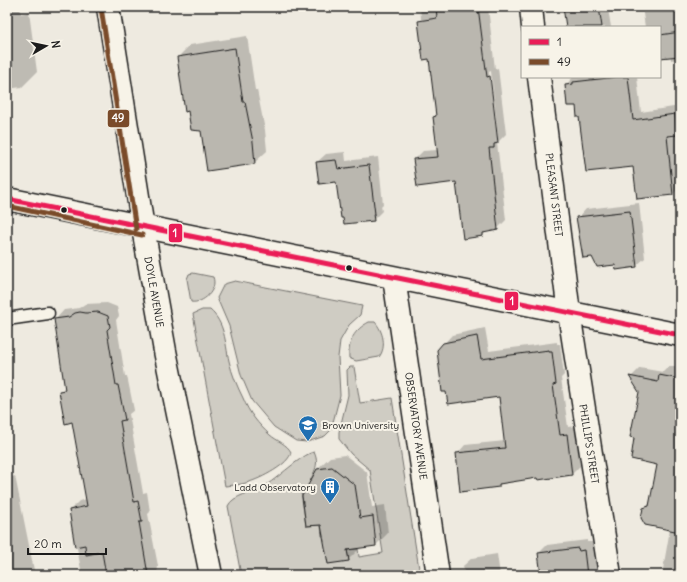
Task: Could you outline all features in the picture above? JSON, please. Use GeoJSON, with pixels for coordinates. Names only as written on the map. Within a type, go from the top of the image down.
{"type":"FeatureCollection","features":[{"type":"Feature","properties":{"kind":"street","name":"DOYLE AVENUE"},"geometry":{"type":"LineString","coordinates":[[108,7],[164,351],[210,575]]}},
{"type":"Feature","properties":{"kind":"street"},"geometry":{"type":"LineString","coordinates":[[530,7],[533,26]]}},
{"type":"Feature","properties":{"kind":"street","name":"PLEASANT STREET"},"geometry":{"type":"LineString","coordinates":[[539,78],[569,313]]}},
{"type":"Feature","properties":{"kind":"street"},"geometry":{"type":"LineString","coordinates":[[7,199],[143,228],[680,335]]}},
{"type":"Feature","properties":{"kind":"street","name":"OBSERVATORY AVENUE"},"geometry":{"type":"LineString","coordinates":[[394,278],[438,575]]}},
{"type":"Feature","properties":{"kind":"street","name":"PHILLIPS STREET"},"geometry":{"type":"LineString","coordinates":[[569,313],[610,575]]}},
{"type":"Feature","properties":{"kind":"lane"},"geometry":{"type":"LineString","coordinates":[[7,319],[48,313]]}},
{"type":"Feature","properties":{"kind":"shaded area"},"geometry":{"type":"Polygon","coordinates":[[[193,273],[213,277],[214,282],[208,295],[196,302],[191,302],[187,279],[189,274],[193,273]]]}},
{"type":"Feature","properties":{"kind":"shaded area"},"geometry":{"type":"Polygon","coordinates":[[[235,281],[362,306],[360,315],[349,325],[340,341],[338,357],[340,395],[331,430],[325,436],[307,442],[296,441],[274,427],[252,401],[241,375],[229,326],[217,298],[224,284],[235,281]]]}},
{"type":"Feature","properties":{"kind":"shaded area"},"geometry":{"type":"Polygon","coordinates":[[[202,310],[210,310],[215,315],[222,327],[233,375],[251,413],[266,431],[287,447],[291,452],[286,461],[274,470],[260,478],[243,484],[225,486],[193,314],[202,310]]]}},
{"type":"Feature","properties":{"kind":"shaded area"},"geometry":{"type":"Polygon","coordinates":[[[369,322],[375,322],[382,334],[383,349],[379,357],[356,361],[349,358],[350,346],[353,337],[359,329],[369,322]]]}},
{"type":"Feature","properties":{"kind":"shaded area"},"geometry":{"type":"Polygon","coordinates":[[[350,367],[354,367],[360,403],[392,398],[420,575],[241,575],[228,506],[230,502],[263,487],[303,457],[314,452],[316,458],[316,468],[311,480],[310,490],[301,492],[306,526],[321,525],[322,536],[324,536],[349,561],[347,550],[358,549],[359,557],[383,553],[370,470],[351,454],[339,439],[339,432],[348,395],[347,370],[350,367]]]}},
{"type":"Feature","properties":{"kind":"building"},"geometry":{"type":"Polygon","coordinates":[[[436,7],[478,7],[487,77],[490,76],[498,143],[494,144],[494,148],[489,148],[498,230],[483,233],[483,236],[463,239],[456,182],[417,187],[413,159],[438,157],[433,117],[436,116],[429,59],[423,60],[418,21],[437,18],[436,7]]]}},
{"type":"Feature","properties":{"kind":"building"},"geometry":{"type":"Polygon","coordinates":[[[563,7],[599,7],[602,26],[566,26],[563,7]]]}},
{"type":"Feature","properties":{"kind":"building"},"geometry":{"type":"Polygon","coordinates":[[[680,32],[680,56],[661,58],[661,35],[680,32]]]}},
{"type":"Feature","properties":{"kind":"building"},"geometry":{"type":"Polygon","coordinates":[[[235,48],[243,102],[245,102],[253,142],[255,164],[207,171],[201,131],[191,130],[188,111],[185,112],[177,57],[235,48]]]}},
{"type":"Feature","properties":{"kind":"building"},"geometry":{"type":"Polygon","coordinates":[[[608,78],[628,78],[633,120],[675,114],[677,135],[667,136],[673,195],[637,199],[633,167],[586,172],[579,117],[577,117],[576,106],[567,106],[565,85],[573,84],[573,82],[608,78]]]}},
{"type":"Feature","properties":{"kind":"building"},"geometry":{"type":"Polygon","coordinates":[[[336,160],[338,169],[369,165],[375,214],[373,214],[374,221],[344,224],[343,218],[341,218],[336,182],[319,184],[316,162],[336,160]]]}},
{"type":"Feature","properties":{"kind":"building"},"geometry":{"type":"Polygon","coordinates":[[[630,211],[637,267],[616,270],[615,265],[597,267],[592,257],[583,258],[576,217],[630,211]]]}},
{"type":"Feature","properties":{"kind":"building"},"geometry":{"type":"Polygon","coordinates":[[[80,312],[98,312],[108,316],[110,327],[107,330],[116,385],[118,385],[125,420],[120,421],[134,502],[138,501],[142,522],[139,522],[148,575],[106,575],[102,552],[86,555],[85,545],[75,547],[69,510],[87,506],[72,422],[65,424],[59,391],[65,390],[54,319],[69,317],[80,312]]]}},
{"type":"Feature","properties":{"kind":"building"},"geometry":{"type":"Polygon","coordinates":[[[477,336],[481,359],[549,350],[549,352],[552,352],[556,384],[553,385],[560,435],[567,434],[572,475],[538,480],[537,478],[499,484],[499,487],[460,492],[456,453],[505,448],[499,397],[448,404],[446,392],[442,392],[437,350],[443,343],[477,336]]]}},
{"type":"Feature","properties":{"kind":"building"},"geometry":{"type":"Polygon","coordinates":[[[659,375],[680,379],[680,532],[645,525],[641,518],[643,508],[649,506],[657,465],[631,459],[634,438],[630,437],[639,392],[629,376],[658,382],[659,375]]]}},
{"type":"Feature","properties":{"kind":"building","name":"Ladd Observatory"},"geometry":{"type":"Polygon","coordinates":[[[332,467],[355,485],[360,518],[373,516],[376,546],[347,550],[349,561],[328,564],[321,525],[306,526],[302,496],[317,469],[332,467]]]}},
{"type":"Feature","properties":{"kind":"building"},"geometry":{"type":"Polygon","coordinates":[[[578,548],[579,551],[584,550],[587,575],[541,575],[538,553],[578,548]]]}},
{"type":"Feature","properties":{"kind":"transit line","name":"49"},"geometry":{"type":"LineString","coordinates":[[101,8],[136,229]]}},
{"type":"Feature","properties":{"kind":"transit line","name":"1"},"geometry":{"type":"LineString","coordinates":[[7,199],[680,335]]}},
{"type":"Feature","properties":{"kind":"transit line","name":"49"},"geometry":{"type":"LineString","coordinates":[[7,206],[142,235]]}},
{"type":"Feature","properties":{"kind":"place","name":"Brown University"},"geometry":{"type":"Point","coordinates":[308,442]}},
{"type":"Feature","properties":{"kind":"place","name":"Ladd Observatory"},"geometry":{"type":"Point","coordinates":[330,504]}}]}
